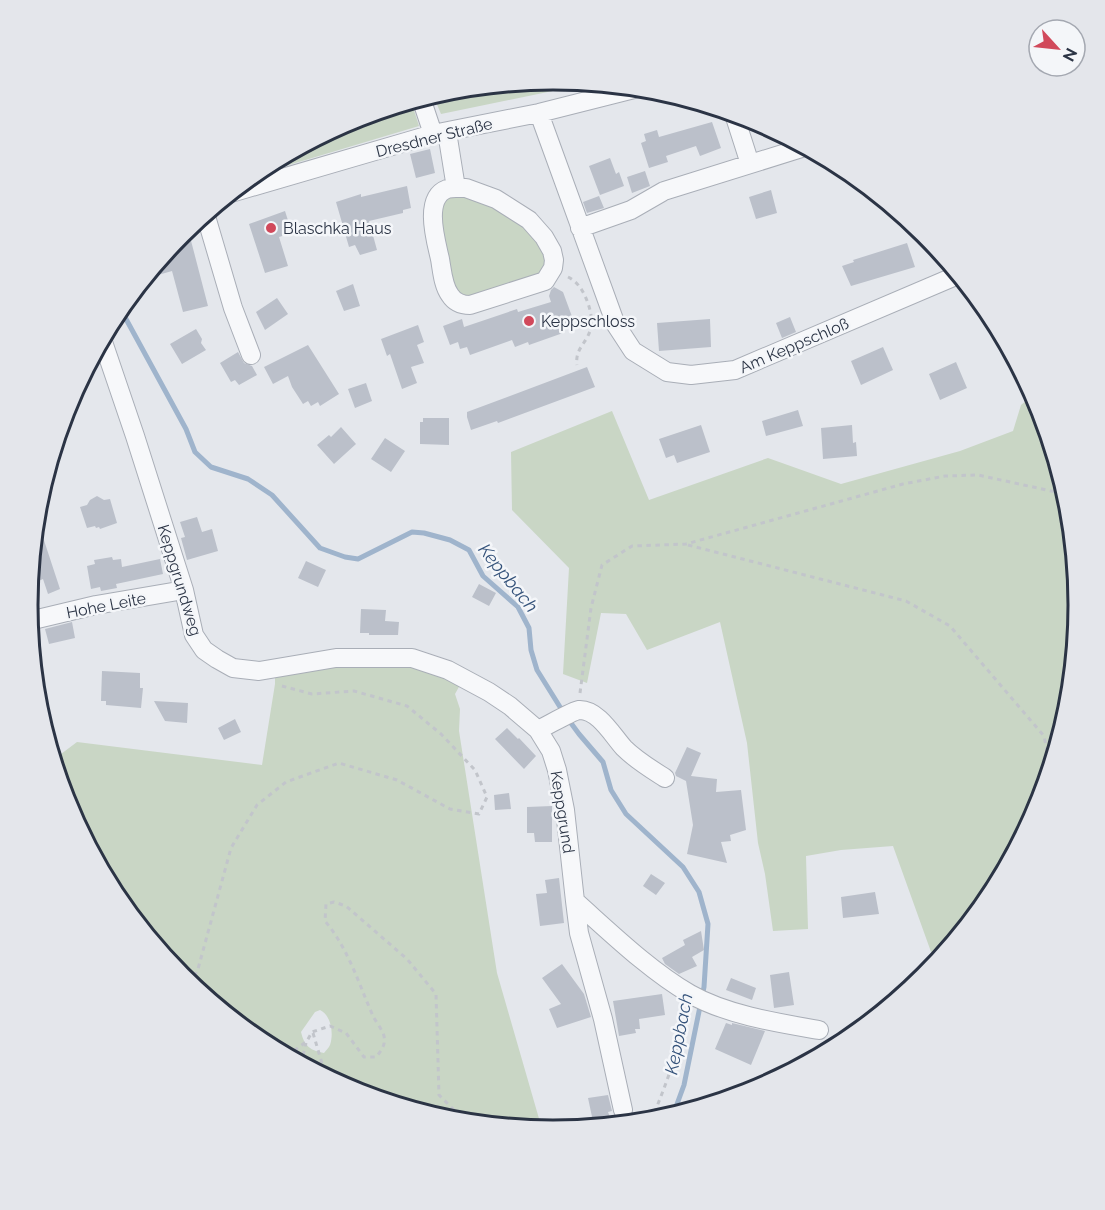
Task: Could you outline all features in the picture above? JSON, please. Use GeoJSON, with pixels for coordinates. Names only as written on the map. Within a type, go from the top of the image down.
{"type":"FeatureCollection","features":[{"type":"Feature","properties":{"kind":"street","name":"Dresdner Straße"},"geometry":{"type":"LineString","coordinates":[[252,187],[440,133],[539,113],[616,94]]}},
{"type":"Feature","properties":{"kind":"street"},"geometry":{"type":"LineString","coordinates":[[426,106],[440,133],[456,188]]}},
{"type":"Feature","properties":{"kind":"street","name":"Am Keppschloß"},"geometry":{"type":"LineString","coordinates":[[539,113],[616,325],[633,351],[667,372],[692,375],[735,370],[951,278]]}},
{"type":"Feature","properties":{"kind":"street"},"geometry":{"type":"LineString","coordinates":[[737,124],[750,164]]}},
{"type":"Feature","properties":{"kind":"street"},"geometry":{"type":"LineString","coordinates":[[580,228],[631,210],[664,191],[794,150]]}},
{"type":"Feature","properties":{"kind":"street"},"geometry":{"type":"LineString","coordinates":[[456,188],[466,188],[496,199],[529,220],[544,237],[552,251],[553,268],[545,281],[470,305],[462,305],[449,295],[432,218],[434,205],[439,195],[446,189],[456,188]]}},
{"type":"Feature","properties":{"kind":"street"},"geometry":{"type":"LineString","coordinates":[[208,223],[233,308],[251,355]]}},
{"type":"Feature","properties":{"kind":"street","name":"Keppgrundweg"},"geometry":{"type":"LineString","coordinates":[[105,349],[184,590],[194,635],[204,650],[233,668],[259,671],[336,658],[412,658]]}},
{"type":"Feature","properties":{"kind":"street","name":"Hohe Leite"},"geometry":{"type":"LineString","coordinates":[[38,619],[96,605],[184,590]]}},
{"type":"Feature","properties":{"kind":"street","name":"Keppgrund"},"geometry":{"type":"LineString","coordinates":[[412,658],[447,670],[489,692],[544,728],[557,770],[565,810],[579,933],[603,1019],[623,1110]]}},
{"type":"Feature","properties":{"kind":"street"},"geometry":{"type":"LineString","coordinates":[[544,728],[574,712],[588,711],[602,721],[624,747],[641,762],[665,778]]}},
{"type":"Feature","properties":{"kind":"street"},"geometry":{"type":"LineString","coordinates":[[575,901],[665,978],[692,995],[713,1005],[773,1022],[819,1030]]}},
{"type":"Feature","properties":{"kind":"path"},"geometry":{"type":"LineString","coordinates":[[553,268],[566,275],[584,293],[591,317],[591,330],[576,357],[577,366]]}},
{"type":"Feature","properties":{"kind":"path"},"geometry":{"type":"LineString","coordinates":[[574,712],[591,608],[602,565],[632,546],[686,544],[903,484],[945,476],[978,475],[1055,492]]}},
{"type":"Feature","properties":{"kind":"path"},"geometry":{"type":"LineString","coordinates":[[686,544],[906,601],[950,626],[1044,736],[1047,749]]}},
{"type":"Feature","properties":{"kind":"path"},"geometry":{"type":"LineString","coordinates":[[195,975],[231,848],[258,805],[286,782],[339,763],[397,780],[450,809],[479,814],[487,798],[475,770],[441,734],[407,706],[354,691],[312,694],[279,685]]}},
{"type":"Feature","properties":{"kind":"path"},"geometry":{"type":"LineString","coordinates":[[303,1055],[312,1032],[330,1026],[346,1033],[364,1057],[376,1057],[382,1050],[384,1038],[359,980],[338,937],[325,921],[326,904],[334,902],[346,906],[407,959],[436,994],[439,1095],[454,1110]]}},
{"type":"Feature","properties":{"kind":"path"},"geometry":{"type":"LineString","coordinates":[[656,1109],[682,1035],[692,995]]}},
{"type":"Feature","properties":{"kind":"path"},"geometry":{"type":"LineString","coordinates":[[312,1032],[322,1066]]}},
{"type":"Feature","properties":{"kind":"path"},"geometry":{"type":"LineString","coordinates":[[294,1051],[307,1041]]}},
{"type":"Feature","properties":{"kind":"green space"},"geometry":{"type":"Polygon","coordinates":[[[556,90],[441,114],[437,104],[452,100],[485,94],[556,90]]]}},
{"type":"Feature","properties":{"kind":"green space"},"geometry":{"type":"Polygon","coordinates":[[[414,109],[419,126],[282,167],[325,143],[387,117],[414,109]]]}},
{"type":"Feature","properties":{"kind":"green space"},"geometry":{"type":"Polygon","coordinates":[[[454,193],[513,213],[547,253],[542,275],[469,300],[454,292],[439,207],[443,199],[454,193]]]}},
{"type":"Feature","properties":{"kind":"green space"},"geometry":{"type":"Polygon","coordinates":[[[1025,402],[1040,439],[1058,505],[1068,605],[1058,705],[1040,771],[1014,833],[981,891],[932,954],[893,846],[841,850],[806,856],[808,929],[773,931],[758,843],[747,743],[720,622],[647,650],[626,614],[601,613],[587,683],[563,674],[569,568],[512,510],[511,452],[612,411],[649,500],[768,458],[841,484],[960,451],[1013,431],[1021,405],[1025,402]]]}},
{"type":"Feature","properties":{"kind":"green space"},"geometry":{"type":"Polygon","coordinates":[[[338,663],[411,664],[442,675],[460,685],[455,694],[460,709],[459,731],[497,973],[539,1120],[485,1116],[419,1102],[355,1081],[295,1051],[239,1014],[188,969],[144,919],[106,862],[77,802],[60,755],[77,742],[262,765],[275,674],[338,663]],[[320,1010],[315,1012],[301,1032],[309,1047],[324,1053],[330,1046],[332,1035],[327,1016],[320,1010]]]}},
{"type":"Feature","properties":{"kind":"building"},"geometry":{"type":"Polygon","coordinates":[[[712,122],[721,148],[700,156],[696,146],[666,156],[668,162],[649,168],[641,143],[646,141],[644,134],[657,130],[659,137],[712,122]]]}},
{"type":"Feature","properties":{"kind":"building"},"geometry":{"type":"Polygon","coordinates":[[[430,149],[435,173],[416,178],[410,154],[430,149]]]}},
{"type":"Feature","properties":{"kind":"building"},"geometry":{"type":"Polygon","coordinates":[[[610,158],[624,186],[600,195],[589,166],[610,158]]]}},
{"type":"Feature","properties":{"kind":"building"},"geometry":{"type":"Polygon","coordinates":[[[645,171],[650,186],[632,193],[627,177],[645,171]]]}},
{"type":"Feature","properties":{"kind":"building"},"geometry":{"type":"Polygon","coordinates":[[[407,186],[411,208],[403,210],[403,213],[369,221],[377,250],[360,255],[355,245],[349,247],[336,202],[361,194],[361,197],[407,186]]]}},
{"type":"Feature","properties":{"kind":"building"},"geometry":{"type":"Polygon","coordinates":[[[771,190],[777,213],[756,219],[749,197],[771,190]]]}},
{"type":"Feature","properties":{"kind":"building"},"geometry":{"type":"Polygon","coordinates":[[[599,196],[604,208],[587,213],[583,202],[599,196]]]}},
{"type":"Feature","properties":{"kind":"building"},"geometry":{"type":"Polygon","coordinates":[[[285,211],[292,233],[279,237],[288,266],[265,273],[249,224],[285,211]]]}},
{"type":"Feature","properties":{"kind":"building"},"geometry":{"type":"Polygon","coordinates":[[[190,239],[208,306],[183,312],[172,271],[157,275],[190,239]]]}},
{"type":"Feature","properties":{"kind":"building"},"geometry":{"type":"Polygon","coordinates":[[[907,243],[915,267],[851,286],[842,266],[854,262],[853,260],[907,243]]]}},
{"type":"Feature","properties":{"kind":"building"},"geometry":{"type":"Polygon","coordinates":[[[353,284],[360,306],[344,311],[336,291],[353,284]]]}},
{"type":"Feature","properties":{"kind":"building","name":"Keppschloss"},"geometry":{"type":"Polygon","coordinates":[[[554,287],[563,292],[574,322],[562,328],[563,333],[529,345],[528,342],[515,347],[512,340],[470,355],[467,347],[460,349],[458,342],[450,345],[443,326],[462,319],[464,327],[517,309],[518,312],[551,302],[549,296],[554,287]]]}},
{"type":"Feature","properties":{"kind":"building"},"geometry":{"type":"Polygon","coordinates":[[[277,298],[288,314],[265,330],[256,312],[277,298]]]}},
{"type":"Feature","properties":{"kind":"building"},"geometry":{"type":"Polygon","coordinates":[[[790,317],[796,332],[782,338],[776,323],[790,317]]]}},
{"type":"Feature","properties":{"kind":"building"},"geometry":{"type":"Polygon","coordinates":[[[710,319],[711,347],[659,351],[657,323],[710,319]]]}},
{"type":"Feature","properties":{"kind":"building"},"geometry":{"type":"Polygon","coordinates":[[[418,325],[424,342],[417,345],[424,363],[411,367],[417,383],[402,389],[390,354],[387,356],[381,339],[418,325]]]}},
{"type":"Feature","properties":{"kind":"building"},"geometry":{"type":"Polygon","coordinates":[[[196,329],[206,350],[182,364],[170,344],[196,329]]]}},
{"type":"Feature","properties":{"kind":"building"},"geometry":{"type":"Polygon","coordinates":[[[308,345],[339,394],[320,406],[318,402],[311,406],[308,401],[303,404],[288,376],[273,384],[264,367],[308,345]]]}},
{"type":"Feature","properties":{"kind":"building"},"geometry":{"type":"Polygon","coordinates":[[[883,347],[893,370],[861,385],[851,361],[883,347]]]}},
{"type":"Feature","properties":{"kind":"building"},"geometry":{"type":"Polygon","coordinates":[[[238,352],[244,363],[252,366],[257,375],[239,385],[235,380],[231,382],[220,363],[238,352]]]}},
{"type":"Feature","properties":{"kind":"building"},"geometry":{"type":"Polygon","coordinates":[[[956,362],[967,388],[940,400],[929,374],[956,362]]]}},
{"type":"Feature","properties":{"kind":"building"},"geometry":{"type":"Polygon","coordinates":[[[587,367],[595,387],[498,423],[497,421],[471,430],[467,412],[587,367]]]}},
{"type":"Feature","properties":{"kind":"building"},"geometry":{"type":"Polygon","coordinates":[[[366,383],[372,401],[355,408],[348,389],[366,383]]]}},
{"type":"Feature","properties":{"kind":"building"},"geometry":{"type":"Polygon","coordinates":[[[798,410],[803,426],[766,436],[762,421],[798,410]]]}},
{"type":"Feature","properties":{"kind":"building"},"geometry":{"type":"Polygon","coordinates":[[[423,418],[449,418],[449,445],[420,444],[420,422],[423,422],[423,418]]]}},
{"type":"Feature","properties":{"kind":"building"},"geometry":{"type":"Polygon","coordinates":[[[701,425],[710,452],[677,463],[674,455],[666,458],[659,439],[701,425]]]}},
{"type":"Feature","properties":{"kind":"building"},"geometry":{"type":"Polygon","coordinates":[[[852,425],[853,443],[856,442],[857,456],[823,459],[821,428],[852,425]]]}},
{"type":"Feature","properties":{"kind":"building"},"geometry":{"type":"Polygon","coordinates":[[[341,427],[356,444],[334,464],[317,445],[329,435],[331,437],[341,427]]]}},
{"type":"Feature","properties":{"kind":"building"},"geometry":{"type":"Polygon","coordinates":[[[385,438],[405,451],[391,472],[371,459],[385,438]]]}},
{"type":"Feature","properties":{"kind":"building"},"geometry":{"type":"Polygon","coordinates":[[[97,496],[104,500],[110,499],[117,523],[100,529],[95,526],[87,528],[80,507],[87,505],[97,496]]]}},
{"type":"Feature","properties":{"kind":"building"},"geometry":{"type":"Polygon","coordinates":[[[197,517],[202,532],[212,529],[218,551],[187,560],[181,538],[185,537],[180,522],[197,517]]]}},
{"type":"Feature","properties":{"kind":"building"},"geometry":{"type":"Polygon","coordinates":[[[42,535],[60,589],[48,594],[43,579],[39,581],[42,535]]]}},
{"type":"Feature","properties":{"kind":"building"},"geometry":{"type":"Polygon","coordinates":[[[112,557],[113,560],[121,559],[122,567],[160,559],[163,574],[116,584],[117,588],[101,591],[100,587],[91,589],[87,566],[95,564],[94,560],[112,557]]]}},
{"type":"Feature","properties":{"kind":"building"},"geometry":{"type":"Polygon","coordinates":[[[306,561],[326,570],[318,587],[298,578],[306,561]]]}},
{"type":"Feature","properties":{"kind":"building"},"geometry":{"type":"Polygon","coordinates":[[[479,584],[496,593],[489,606],[472,597],[479,584]]]}},
{"type":"Feature","properties":{"kind":"building"},"geometry":{"type":"Polygon","coordinates":[[[361,609],[386,610],[385,621],[399,622],[398,635],[360,633],[361,609]]]}},
{"type":"Feature","properties":{"kind":"building"},"geometry":{"type":"Polygon","coordinates":[[[72,622],[75,638],[49,644],[45,629],[72,622]]]}},
{"type":"Feature","properties":{"kind":"building"},"geometry":{"type":"Polygon","coordinates":[[[102,671],[140,673],[140,688],[143,688],[141,708],[106,705],[106,701],[101,701],[102,671]]]}},
{"type":"Feature","properties":{"kind":"building"},"geometry":{"type":"Polygon","coordinates":[[[154,701],[188,703],[187,723],[165,721],[154,701]]]}},
{"type":"Feature","properties":{"kind":"building"},"geometry":{"type":"Polygon","coordinates":[[[235,719],[241,732],[224,740],[218,728],[235,719]]]}},
{"type":"Feature","properties":{"kind":"building"},"geometry":{"type":"Polygon","coordinates":[[[507,728],[536,756],[524,769],[495,739],[507,728]]]}},
{"type":"Feature","properties":{"kind":"building"},"geometry":{"type":"Polygon","coordinates":[[[687,747],[701,753],[691,776],[717,779],[716,792],[741,790],[746,830],[730,835],[731,841],[721,842],[727,863],[687,854],[693,825],[686,781],[676,776],[675,773],[687,747]]]}},
{"type":"Feature","properties":{"kind":"building"},"geometry":{"type":"Polygon","coordinates":[[[509,793],[511,809],[495,810],[494,795],[509,793]]]}},
{"type":"Feature","properties":{"kind":"building"},"geometry":{"type":"Polygon","coordinates":[[[552,806],[552,842],[535,842],[534,833],[527,833],[527,807],[552,806]]]}},
{"type":"Feature","properties":{"kind":"building"},"geometry":{"type":"Polygon","coordinates":[[[651,874],[665,883],[656,895],[643,886],[651,874]]]}},
{"type":"Feature","properties":{"kind":"building"},"geometry":{"type":"Polygon","coordinates":[[[559,878],[564,923],[540,926],[536,894],[547,893],[545,880],[559,878]]]}},
{"type":"Feature","properties":{"kind":"building"},"geometry":{"type":"Polygon","coordinates":[[[875,892],[879,914],[843,918],[841,897],[875,892]]]}},
{"type":"Feature","properties":{"kind":"building"},"geometry":{"type":"Polygon","coordinates":[[[701,931],[704,950],[692,957],[697,966],[679,974],[665,964],[662,958],[685,945],[683,940],[701,931]]]}},
{"type":"Feature","properties":{"kind":"building"},"geometry":{"type":"Polygon","coordinates":[[[562,964],[584,994],[591,1017],[557,1028],[549,1009],[561,1004],[542,978],[562,964]]]}},
{"type":"Feature","properties":{"kind":"building"},"geometry":{"type":"Polygon","coordinates":[[[789,972],[794,1005],[774,1008],[770,975],[789,972]]]}},
{"type":"Feature","properties":{"kind":"building"},"geometry":{"type":"Polygon","coordinates":[[[731,978],[756,988],[752,1000],[726,990],[731,978]]]}},
{"type":"Feature","properties":{"kind":"building"},"geometry":{"type":"Polygon","coordinates":[[[662,994],[665,1015],[639,1019],[640,1029],[635,1029],[636,1033],[619,1036],[613,1001],[662,994]]]}},
{"type":"Feature","properties":{"kind":"building"},"geometry":{"type":"Polygon","coordinates":[[[726,1023],[765,1031],[751,1065],[715,1049],[726,1023]]]}},
{"type":"Feature","properties":{"kind":"building"},"geometry":{"type":"Polygon","coordinates":[[[608,1095],[612,1111],[608,1112],[610,1117],[592,1118],[588,1098],[608,1095]]]}},
{"type":"Feature","properties":{"kind":"waterway","name":"Keppbach"},"geometry":{"type":"LineString","coordinates":[[125,317],[186,429],[195,452],[211,467],[248,479],[272,495],[320,548],[358,559],[412,532],[450,540],[469,550],[483,576],[518,607],[529,628],[531,650],[537,670],[565,715],[603,762],[611,790],[626,814],[683,867],[699,892],[708,924],[704,987],[684,1085],[677,1104]]}},
{"type":"Feature","properties":{"kind":"place","name":"Blaschka Haus"},"geometry":{"type":"Point","coordinates":[271,228]}},
{"type":"Feature","properties":{"kind":"place","name":"Keppschloss"},"geometry":{"type":"Point","coordinates":[529,321]}}]}
